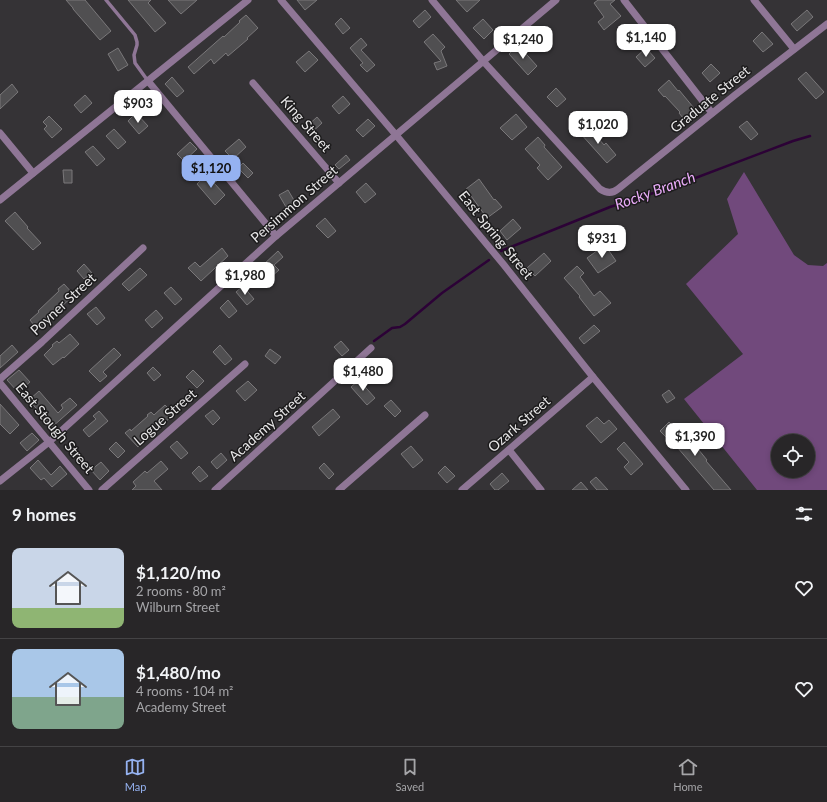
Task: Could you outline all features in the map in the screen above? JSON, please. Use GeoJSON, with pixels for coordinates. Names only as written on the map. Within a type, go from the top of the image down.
{"type":"FeatureCollection","features":[{"type":"Feature","properties":{"kind":"street"},"geometry":{"type":"LineString","coordinates":[[0,200],[248,0]]}},
{"type":"Feature","properties":{"kind":"street","name":"East Spring Street"},"geometry":{"type":"LineString","coordinates":[[281,0],[504,265],[686,490]]}},
{"type":"Feature","properties":{"kind":"street"},"geometry":{"type":"LineString","coordinates":[[432,0],[483,61]]}},
{"type":"Feature","properties":{"kind":"street","name":"Persimmon Street"},"geometry":{"type":"LineString","coordinates":[[0,481],[50,442],[276,236],[556,0]]}},
{"type":"Feature","properties":{"kind":"street"},"geometry":{"type":"LineString","coordinates":[[624,0],[712,113]]}},
{"type":"Feature","properties":{"kind":"street"},"geometry":{"type":"LineString","coordinates":[[754,0],[794,48]]}},
{"type":"Feature","properties":{"kind":"street","name":"Graduate Street"},"geometry":{"type":"LineString","coordinates":[[483,61],[600,189],[609,193],[618,190],[712,113],[794,48],[827,24]]}},
{"type":"Feature","properties":{"kind":"street"},"geometry":{"type":"LineString","coordinates":[[148,81],[276,236]]}},
{"type":"Feature","properties":{"kind":"street","name":"King Street"},"geometry":{"type":"LineString","coordinates":[[253,83],[339,183]]}},
{"type":"Feature","properties":{"kind":"street"},"geometry":{"type":"LineString","coordinates":[[0,134],[33,173]]}},
{"type":"Feature","properties":{"kind":"street","name":"Poyner Street"},"geometry":{"type":"LineString","coordinates":[[0,379],[143,248]]}},
{"type":"Feature","properties":{"kind":"street","name":"Academy Street"},"geometry":{"type":"LineString","coordinates":[[215,490],[371,348]]}},
{"type":"Feature","properties":{"kind":"street","name":"Logue Street"},"geometry":{"type":"LineString","coordinates":[[102,490],[245,364]]}},
{"type":"Feature","properties":{"kind":"street","name":"Ozark Street"},"geometry":{"type":"LineString","coordinates":[[462,490],[593,376]]}},
{"type":"Feature","properties":{"kind":"street","name":"East Stough Street"},"geometry":{"type":"LineString","coordinates":[[0,383],[89,490]]}},
{"type":"Feature","properties":{"kind":"street"},"geometry":{"type":"LineString","coordinates":[[339,490],[425,415]]}},
{"type":"Feature","properties":{"kind":"street"},"geometry":{"type":"LineString","coordinates":[[508,450],[541,490]]}},
{"type":"Feature","properties":{"kind":"lane"},"geometry":{"type":"LineString","coordinates":[[106,0],[133,32],[137,45],[134,55],[135,63],[148,81]]}},
{"type":"Feature","properties":{"kind":"shaded area"},"geometry":{"type":"Polygon","coordinates":[[[744,172],[794,255],[808,265],[823,266],[827,263],[827,490],[757,490],[684,399],[743,354],[686,284],[738,234],[727,199],[744,172]]]}},
{"type":"Feature","properties":{"kind":"building"},"geometry":{"type":"Polygon","coordinates":[[[66,0],[85,0],[111,31],[100,40],[66,0]]]}},
{"type":"Feature","properties":{"kind":"building"},"geometry":{"type":"Polygon","coordinates":[[[128,0],[151,0],[148,3],[166,23],[155,32],[128,0]]]}},
{"type":"Feature","properties":{"kind":"building"},"geometry":{"type":"Polygon","coordinates":[[[168,0],[197,0],[181,14],[168,0]]]}},
{"type":"Feature","properties":{"kind":"building"},"geometry":{"type":"Polygon","coordinates":[[[297,0],[317,0],[305,10],[297,0]]]}},
{"type":"Feature","properties":{"kind":"building"},"geometry":{"type":"Polygon","coordinates":[[[456,0],[480,0],[467,12],[456,0]]]}},
{"type":"Feature","properties":{"kind":"building"},"geometry":{"type":"Polygon","coordinates":[[[598,0],[615,0],[610,4],[621,16],[604,30],[598,22],[604,17],[594,3],[598,0]]]}},
{"type":"Feature","properties":{"kind":"building"},"geometry":{"type":"Polygon","coordinates":[[[425,10],[431,17],[419,28],[413,21],[425,10]]]}},
{"type":"Feature","properties":{"kind":"building"},"geometry":{"type":"Polygon","coordinates":[[[807,10],[813,17],[797,31],[791,24],[807,10]]]}},
{"type":"Feature","properties":{"kind":"building"},"geometry":{"type":"Polygon","coordinates":[[[246,15],[258,28],[247,38],[248,39],[228,56],[226,53],[214,64],[211,59],[194,74],[188,67],[223,36],[224,37],[246,15]]]}},
{"type":"Feature","properties":{"kind":"building"},"geometry":{"type":"Polygon","coordinates":[[[341,18],[350,28],[343,34],[335,24],[341,18]]]}},
{"type":"Feature","properties":{"kind":"building"},"geometry":{"type":"Polygon","coordinates":[[[483,19],[493,30],[484,39],[473,28],[483,19]]]}},
{"type":"Feature","properties":{"kind":"building"},"geometry":{"type":"Polygon","coordinates":[[[762,32],[773,44],[763,52],[753,41],[762,32]]]}},
{"type":"Feature","properties":{"kind":"building"},"geometry":{"type":"Polygon","coordinates":[[[433,34],[445,47],[441,51],[447,66],[437,70],[434,63],[441,61],[424,42],[433,34]]]}},
{"type":"Feature","properties":{"kind":"building"},"geometry":{"type":"Polygon","coordinates":[[[361,38],[367,45],[361,50],[375,65],[367,72],[360,65],[363,63],[350,48],[361,38]]]}},
{"type":"Feature","properties":{"kind":"building"},"geometry":{"type":"Polygon","coordinates":[[[518,45],[537,66],[528,75],[509,54],[518,45]]]}},
{"type":"Feature","properties":{"kind":"building"},"geometry":{"type":"Polygon","coordinates":[[[118,48],[128,65],[118,71],[108,54],[118,48]]]}},
{"type":"Feature","properties":{"kind":"building"},"geometry":{"type":"Polygon","coordinates":[[[646,48],[655,58],[645,67],[636,57],[646,48]]]}},
{"type":"Feature","properties":{"kind":"building"},"geometry":{"type":"Polygon","coordinates":[[[309,51],[318,60],[305,72],[296,62],[309,51]]]}},
{"type":"Feature","properties":{"kind":"building"},"geometry":{"type":"Polygon","coordinates":[[[711,64],[720,73],[710,82],[702,73],[711,64]]]}},
{"type":"Feature","properties":{"kind":"building"},"geometry":{"type":"Polygon","coordinates":[[[806,72],[824,92],[816,99],[798,79],[806,72]]]}},
{"type":"Feature","properties":{"kind":"building"},"geometry":{"type":"Polygon","coordinates":[[[172,77],[184,91],[177,97],[165,84],[172,77]]]}},
{"type":"Feature","properties":{"kind":"building"},"geometry":{"type":"Polygon","coordinates":[[[669,80],[698,113],[687,123],[679,113],[680,112],[658,90],[669,80]]]}},
{"type":"Feature","properties":{"kind":"building"},"geometry":{"type":"Polygon","coordinates":[[[12,84],[18,92],[0,109],[0,95],[12,84]]]}},
{"type":"Feature","properties":{"kind":"building"},"geometry":{"type":"Polygon","coordinates":[[[556,88],[566,99],[557,107],[547,97],[556,88]]]}},
{"type":"Feature","properties":{"kind":"building"},"geometry":{"type":"Polygon","coordinates":[[[85,95],[92,103],[81,113],[74,105],[85,95]]]}},
{"type":"Feature","properties":{"kind":"building"},"geometry":{"type":"Polygon","coordinates":[[[343,96],[350,104],[339,114],[332,106],[343,96]]]}},
{"type":"Feature","properties":{"kind":"building"},"geometry":{"type":"Polygon","coordinates":[[[136,113],[148,126],[139,134],[128,121],[136,113]]]}},
{"type":"Feature","properties":{"kind":"building"},"geometry":{"type":"Polygon","coordinates":[[[516,114],[527,127],[512,140],[500,128],[516,114]]]}},
{"type":"Feature","properties":{"kind":"building"},"geometry":{"type":"Polygon","coordinates":[[[49,116],[62,129],[52,138],[44,129],[47,126],[43,122],[49,116]]]}},
{"type":"Feature","properties":{"kind":"building"},"geometry":{"type":"Polygon","coordinates":[[[317,117],[322,123],[309,135],[304,129],[317,117]]]}},
{"type":"Feature","properties":{"kind":"building"},"geometry":{"type":"Polygon","coordinates":[[[368,119],[375,126],[363,137],[356,130],[368,119]]]}},
{"type":"Feature","properties":{"kind":"building"},"geometry":{"type":"Polygon","coordinates":[[[747,121],[758,134],[751,140],[739,127],[747,121]]]}},
{"type":"Feature","properties":{"kind":"building"},"geometry":{"type":"Polygon","coordinates":[[[588,126],[604,145],[606,143],[616,155],[607,163],[580,133],[588,126]]]}},
{"type":"Feature","properties":{"kind":"building"},"geometry":{"type":"Polygon","coordinates":[[[114,129],[126,142],[118,149],[106,136],[114,129]]]}},
{"type":"Feature","properties":{"kind":"building"},"geometry":{"type":"Polygon","coordinates":[[[538,137],[545,145],[544,147],[562,167],[548,180],[537,168],[540,165],[525,149],[538,137]]]}},
{"type":"Feature","properties":{"kind":"building"},"geometry":{"type":"Polygon","coordinates":[[[239,139],[246,147],[233,159],[225,151],[239,139]]]}},
{"type":"Feature","properties":{"kind":"building"},"geometry":{"type":"Polygon","coordinates":[[[190,142],[197,149],[184,161],[177,154],[190,142]]]}},
{"type":"Feature","properties":{"kind":"building"},"geometry":{"type":"Polygon","coordinates":[[[93,146],[105,159],[97,166],[85,152],[93,146]]]}},
{"type":"Feature","properties":{"kind":"building"},"geometry":{"type":"Polygon","coordinates":[[[346,155],[350,160],[339,169],[335,165],[346,155]]]}},
{"type":"Feature","properties":{"kind":"building"},"geometry":{"type":"Polygon","coordinates":[[[243,163],[253,173],[248,178],[238,168],[243,163]]]}},
{"type":"Feature","properties":{"kind":"building"},"geometry":{"type":"Polygon","coordinates":[[[63,170],[72,170],[72,183],[64,183],[63,170]]]}},
{"type":"Feature","properties":{"kind":"building"},"geometry":{"type":"Polygon","coordinates":[[[209,172],[217,181],[214,183],[225,195],[215,205],[197,184],[209,172]]]}},
{"type":"Feature","properties":{"kind":"building"},"geometry":{"type":"Polygon","coordinates":[[[479,179],[494,200],[495,199],[502,207],[487,218],[466,189],[479,179]]]}},
{"type":"Feature","properties":{"kind":"building"},"geometry":{"type":"Polygon","coordinates":[[[366,183],[376,194],[365,203],[356,192],[366,183]]]}},
{"type":"Feature","properties":{"kind":"building"},"geometry":{"type":"Polygon","coordinates":[[[288,190],[295,202],[286,207],[279,195],[288,190]]]}},
{"type":"Feature","properties":{"kind":"building"},"geometry":{"type":"Polygon","coordinates":[[[15,212],[41,243],[33,250],[5,221],[15,212]]]}},
{"type":"Feature","properties":{"kind":"building"},"geometry":{"type":"Polygon","coordinates":[[[325,218],[336,231],[328,238],[316,226],[325,218]]]}},
{"type":"Feature","properties":{"kind":"building"},"geometry":{"type":"Polygon","coordinates":[[[513,219],[521,228],[507,240],[500,231],[513,219]]]}},
{"type":"Feature","properties":{"kind":"building"},"geometry":{"type":"Polygon","coordinates":[[[605,245],[616,261],[598,273],[587,258],[605,245]]]}},
{"type":"Feature","properties":{"kind":"building"},"geometry":{"type":"Polygon","coordinates":[[[222,248],[228,256],[201,281],[188,268],[195,262],[200,267],[222,248]]]}},
{"type":"Feature","properties":{"kind":"building"},"geometry":{"type":"Polygon","coordinates":[[[278,251],[283,257],[274,265],[279,270],[271,277],[262,266],[278,251]]]}},
{"type":"Feature","properties":{"kind":"building"},"geometry":{"type":"Polygon","coordinates":[[[544,253],[551,261],[535,276],[527,268],[544,253]]]}},
{"type":"Feature","properties":{"kind":"building"},"geometry":{"type":"Polygon","coordinates":[[[84,264],[92,273],[84,279],[77,271],[84,264]]]}},
{"type":"Feature","properties":{"kind":"building"},"geometry":{"type":"Polygon","coordinates":[[[577,266],[584,273],[580,277],[594,296],[600,291],[611,303],[594,316],[579,297],[580,296],[564,278],[577,266]]]}},
{"type":"Feature","properties":{"kind":"building"},"geometry":{"type":"Polygon","coordinates":[[[140,268],[147,275],[129,291],[122,284],[140,268]]]}},
{"type":"Feature","properties":{"kind":"building"},"geometry":{"type":"Polygon","coordinates":[[[64,284],[74,295],[37,329],[30,320],[64,284]]]}},
{"type":"Feature","properties":{"kind":"building"},"geometry":{"type":"Polygon","coordinates":[[[243,286],[254,299],[247,305],[236,292],[243,286]]]}},
{"type":"Feature","properties":{"kind":"building"},"geometry":{"type":"Polygon","coordinates":[[[171,287],[182,299],[175,305],[164,293],[171,287]]]}},
{"type":"Feature","properties":{"kind":"building"},"geometry":{"type":"Polygon","coordinates":[[[228,300],[237,311],[229,318],[220,308],[228,300]]]}},
{"type":"Feature","properties":{"kind":"building"},"geometry":{"type":"Polygon","coordinates":[[[96,307],[105,318],[97,325],[87,314],[96,307]]]}},
{"type":"Feature","properties":{"kind":"building"},"geometry":{"type":"Polygon","coordinates":[[[156,310],[163,318],[152,328],[145,320],[156,310]]]}},
{"type":"Feature","properties":{"kind":"building"},"geometry":{"type":"Polygon","coordinates":[[[594,325],[600,331],[584,344],[579,338],[594,325]]]}},
{"type":"Feature","properties":{"kind":"building"},"geometry":{"type":"Polygon","coordinates":[[[70,334],[79,344],[64,358],[63,357],[53,365],[44,355],[53,346],[52,345],[57,341],[59,343],[70,334]]]}},
{"type":"Feature","properties":{"kind":"building"},"geometry":{"type":"Polygon","coordinates":[[[341,341],[349,350],[342,356],[334,347],[341,341]]]}},
{"type":"Feature","properties":{"kind":"building"},"geometry":{"type":"Polygon","coordinates":[[[12,345],[18,352],[0,368],[0,356],[12,345]]]}},
{"type":"Feature","properties":{"kind":"building"},"geometry":{"type":"Polygon","coordinates":[[[220,345],[232,359],[225,365],[213,352],[220,345]]]}},
{"type":"Feature","properties":{"kind":"building"},"geometry":{"type":"Polygon","coordinates":[[[114,348],[121,355],[103,372],[107,376],[100,382],[89,371],[114,348]]]}},
{"type":"Feature","properties":{"kind":"building"},"geometry":{"type":"Polygon","coordinates":[[[270,349],[281,357],[275,364],[265,356],[270,349]]]}},
{"type":"Feature","properties":{"kind":"building"},"geometry":{"type":"Polygon","coordinates":[[[153,367],[161,375],[154,381],[147,373],[153,367]]]}},
{"type":"Feature","properties":{"kind":"building"},"geometry":{"type":"Polygon","coordinates":[[[19,370],[30,382],[18,392],[7,380],[19,370]]]}},
{"type":"Feature","properties":{"kind":"building"},"geometry":{"type":"Polygon","coordinates":[[[193,370],[204,381],[197,388],[186,377],[193,370]]]}},
{"type":"Feature","properties":{"kind":"building"},"geometry":{"type":"Polygon","coordinates":[[[359,380],[375,398],[367,405],[351,387],[359,380]]]}},
{"type":"Feature","properties":{"kind":"building"},"geometry":{"type":"Polygon","coordinates":[[[248,381],[257,390],[245,401],[236,391],[248,381]]]}},
{"type":"Feature","properties":{"kind":"building"},"geometry":{"type":"Polygon","coordinates":[[[669,390],[675,398],[667,403],[662,395],[669,390]]]}},
{"type":"Feature","properties":{"kind":"building"},"geometry":{"type":"Polygon","coordinates":[[[39,391],[58,413],[63,408],[61,405],[70,398],[77,405],[52,427],[29,400],[39,391]]]}},
{"type":"Feature","properties":{"kind":"building"},"geometry":{"type":"Polygon","coordinates":[[[391,400],[401,411],[395,417],[384,406],[391,400]]]}},
{"type":"Feature","properties":{"kind":"building"},"geometry":{"type":"Polygon","coordinates":[[[0,404],[19,425],[10,434],[0,424],[0,404]]]}},
{"type":"Feature","properties":{"kind":"building"},"geometry":{"type":"Polygon","coordinates":[[[165,405],[174,414],[138,447],[125,433],[130,429],[131,431],[151,412],[154,415],[165,405]]]}},
{"type":"Feature","properties":{"kind":"building"},"geometry":{"type":"Polygon","coordinates":[[[333,409],[340,417],[319,436],[312,427],[333,409]]]}},
{"type":"Feature","properties":{"kind":"building"},"geometry":{"type":"Polygon","coordinates":[[[213,410],[220,418],[213,425],[205,416],[213,410]]]}},
{"type":"Feature","properties":{"kind":"building"},"geometry":{"type":"Polygon","coordinates":[[[99,411],[108,421],[89,437],[83,430],[96,419],[93,416],[99,411]]]}},
{"type":"Feature","properties":{"kind":"building"},"geometry":{"type":"Polygon","coordinates":[[[597,417],[604,424],[609,420],[617,429],[601,443],[586,426],[597,417]]]}},
{"type":"Feature","properties":{"kind":"building"},"geometry":{"type":"Polygon","coordinates":[[[669,422],[682,436],[685,433],[707,460],[706,461],[731,490],[714,490],[671,440],[670,441],[660,431],[669,422]]]}},
{"type":"Feature","properties":{"kind":"building"},"geometry":{"type":"Polygon","coordinates":[[[32,433],[39,440],[27,451],[20,443],[32,433]]]}},
{"type":"Feature","properties":{"kind":"building"},"geometry":{"type":"Polygon","coordinates":[[[177,441],[188,453],[181,459],[170,447],[177,441]]]}},
{"type":"Feature","properties":{"kind":"building"},"geometry":{"type":"Polygon","coordinates":[[[116,442],[125,451],[118,458],[109,449],[116,442]]]}},
{"type":"Feature","properties":{"kind":"building"},"geometry":{"type":"Polygon","coordinates":[[[624,442],[643,464],[631,475],[624,467],[629,462],[617,449],[624,442]]]}},
{"type":"Feature","properties":{"kind":"building"},"geometry":{"type":"Polygon","coordinates":[[[411,446],[423,460],[413,468],[401,454],[411,446]]]}},
{"type":"Feature","properties":{"kind":"building"},"geometry":{"type":"Polygon","coordinates":[[[221,453],[227,460],[217,469],[211,462],[221,453]]]}},
{"type":"Feature","properties":{"kind":"building"},"geometry":{"type":"Polygon","coordinates":[[[38,460],[51,475],[60,466],[67,474],[52,487],[44,478],[41,480],[30,468],[38,460]]]}},
{"type":"Feature","properties":{"kind":"building"},"geometry":{"type":"Polygon","coordinates":[[[161,461],[168,469],[154,481],[162,490],[132,490],[136,486],[133,482],[145,471],[147,473],[161,461]]]}},
{"type":"Feature","properties":{"kind":"building"},"geometry":{"type":"Polygon","coordinates":[[[101,462],[109,471],[100,480],[91,470],[101,462]]]}},
{"type":"Feature","properties":{"kind":"building"},"geometry":{"type":"Polygon","coordinates":[[[324,463],[334,474],[329,479],[319,468],[324,463]]]}},
{"type":"Feature","properties":{"kind":"building"},"geometry":{"type":"Polygon","coordinates":[[[199,466],[208,476],[200,482],[192,473],[199,466]]]}},
{"type":"Feature","properties":{"kind":"building"},"geometry":{"type":"Polygon","coordinates":[[[445,466],[455,476],[447,483],[438,473],[445,466]]]}},
{"type":"Feature","properties":{"kind":"building"},"geometry":{"type":"Polygon","coordinates":[[[502,473],[509,481],[498,490],[495,490],[490,484],[502,473]]]}},
{"type":"Feature","properties":{"kind":"building"},"geometry":{"type":"Polygon","coordinates":[[[596,477],[608,490],[597,490],[590,482],[596,477]]]}},
{"type":"Feature","properties":{"kind":"building"},"geometry":{"type":"Polygon","coordinates":[[[581,482],[588,490],[572,490],[581,482]]]}},
{"type":"Feature","properties":{"kind":"waterway","name":"Rocky Branch"},"geometry":{"type":"LineString","coordinates":[[501,251],[610,207],[669,188],[810,136]]}},
{"type":"Feature","properties":{"kind":"waterway","name":"Rocky Branch"},"geometry":{"type":"LineString","coordinates":[[374,341],[392,328],[400,327],[405,324],[442,293],[489,260]]}}]}
